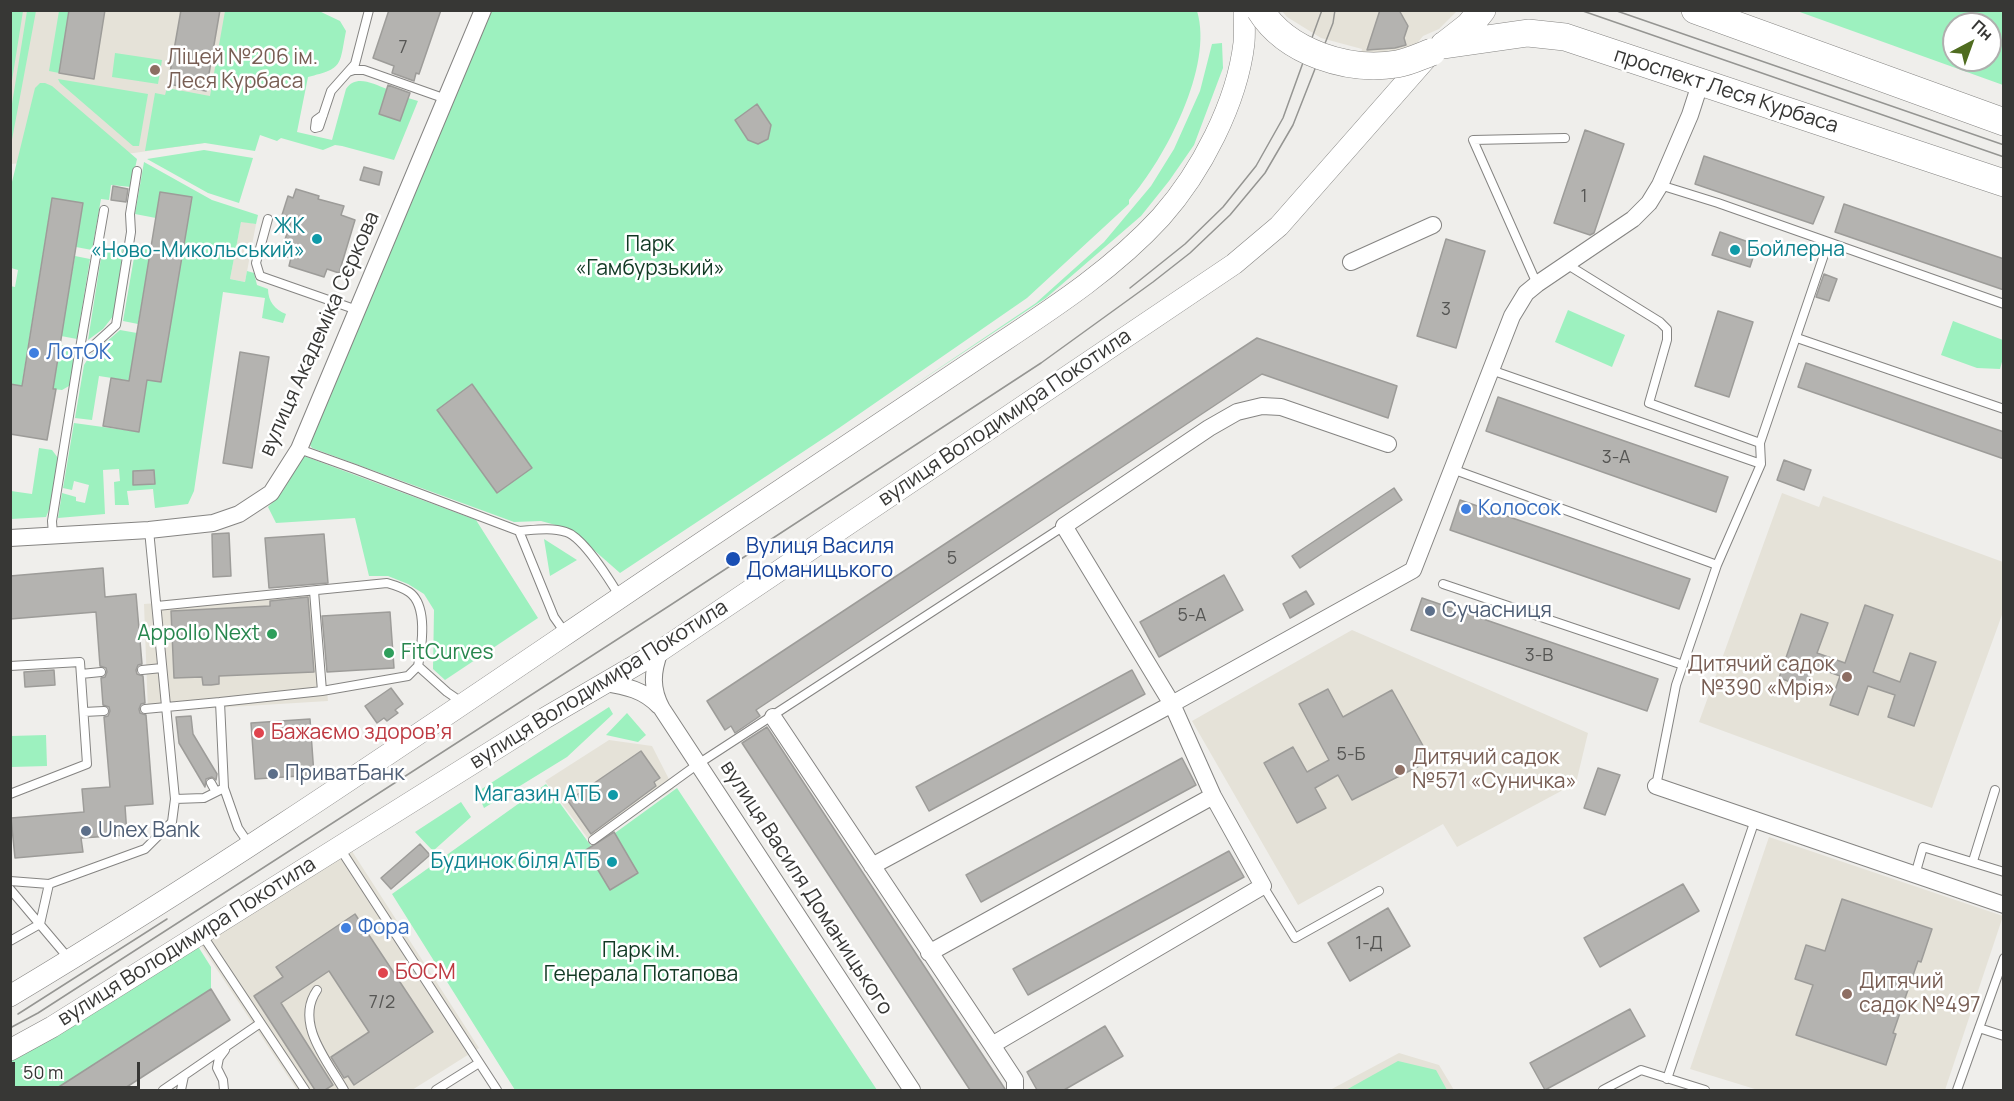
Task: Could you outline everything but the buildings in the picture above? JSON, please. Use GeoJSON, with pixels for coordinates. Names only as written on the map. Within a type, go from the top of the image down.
{"type":"FeatureCollection","features":[{"type":"Feature","properties":{"kind":"main road"},"geometry":{"type":"LineString","coordinates":[[1260,10],[1264,17],[1292,42],[1324,58],[1361,66],[1398,64],[1438,49],[1469,26],[1482,10]]}},
{"type":"Feature","properties":{"kind":"main road"},"geometry":{"type":"LineString","coordinates":[[1695,10],[2004,122]]}},
{"type":"Feature","properties":{"kind":"main road","name":"проспект Леся Курбаса"},"geometry":{"type":"LineString","coordinates":[[1438,49],[1528,33],[1564,37],[2004,183]]}},
{"type":"Feature","properties":{"kind":"street","name":"вулиця Академіка Сєркова"},"geometry":{"type":"LineString","coordinates":[[10,538],[149,530],[213,523],[239,514],[271,493],[299,449],[483,10]]}},
{"type":"Feature","properties":{"kind":"street"},"geometry":{"type":"LineString","coordinates":[[10,996],[250,845],[463,704],[1014,334],[1118,260],[1162,215],[1208,151],[1236,80],[1244,44],[1244,10]]}},
{"type":"Feature","properties":{"kind":"street","name":"вулиця Володимира Покотила"},"geometry":{"type":"LineString","coordinates":[[10,1050],[52,1027],[545,718],[660,651],[1234,264],[1279,226],[1438,49]]}},
{"type":"Feature","properties":{"kind":"street"},"geometry":{"type":"LineString","coordinates":[[872,866],[1172,704],[1413,570],[1512,316],[1526,293],[1633,219],[1649,203],[1660,185],[1690,115],[1701,81]]}},
{"type":"Feature","properties":{"kind":"street"},"geometry":{"type":"LineString","coordinates":[[1351,262],[1433,225]]}},
{"type":"Feature","properties":{"kind":"street"},"geometry":{"type":"LineString","coordinates":[[992,1045],[1263,886],[1213,796],[1172,704],[1064,526],[1209,428],[1237,412],[1262,406],[1281,407],[1388,444]]}},
{"type":"Feature","properties":{"kind":"street","name":"вулиця Василя Доманицького"},"geometry":{"type":"LineString","coordinates":[[660,651],[653,676],[656,699],[912,1090]]}},
{"type":"Feature","properties":{"kind":"street","name":"вулиця Василя Доманицького"},"geometry":{"type":"LineString","coordinates":[[604,683],[622,685],[643,692],[662,709]]}},
{"type":"Feature","properties":{"kind":"street"},"geometry":{"type":"LineString","coordinates":[[773,717],[1015,1080],[1015,1090]]}},
{"type":"Feature","properties":{"kind":"street"},"geometry":{"type":"LineString","coordinates":[[1656,786],[2004,905]]}},
{"type":"Feature","properties":{"kind":"street"},"geometry":{"type":"LineString","coordinates":[[929,953],[1213,796]]}},
{"type":"Feature","properties":{"kind":"lane"},"geometry":{"type":"LineString","coordinates":[[323,115],[331,91],[345,74],[356,67],[369,10]]}},
{"type":"Feature","properties":{"kind":"lane"},"geometry":{"type":"LineString","coordinates":[[356,67],[446,99]]}},
{"type":"Feature","properties":{"kind":"lane"},"geometry":{"type":"LineString","coordinates":[[1537,284],[1473,140],[1565,138]]}},
{"type":"Feature","properties":{"kind":"lane"},"geometry":{"type":"LineString","coordinates":[[79,354],[94,345],[116,325],[131,232],[130,214],[137,171]]}},
{"type":"Feature","properties":{"kind":"lane"},"geometry":{"type":"LineString","coordinates":[[1660,185],[1718,203],[2004,304]]}},
{"type":"Feature","properties":{"kind":"lane"},"geometry":{"type":"LineString","coordinates":[[52,535],[52,521],[104,210]]}},
{"type":"Feature","properties":{"kind":"lane"},"geometry":{"type":"LineString","coordinates":[[268,219],[256,263],[260,276],[357,310]]}},
{"type":"Feature","properties":{"kind":"lane"},"geometry":{"type":"LineString","coordinates":[[1656,786],[1676,684],[1717,565],[1761,464],[1760,443],[1828,243]]}},
{"type":"Feature","properties":{"kind":"lane"},"geometry":{"type":"LineString","coordinates":[[1568,265],[1660,322],[1667,329],[1667,340],[1649,403],[1760,443]]}},
{"type":"Feature","properties":{"kind":"lane"},"geometry":{"type":"LineString","coordinates":[[1797,338],[2004,409]]}},
{"type":"Feature","properties":{"kind":"lane"},"geometry":{"type":"LineString","coordinates":[[1491,370],[1761,464]]}},
{"type":"Feature","properties":{"kind":"lane"},"geometry":{"type":"LineString","coordinates":[[299,449],[519,531],[546,529],[568,532],[579,541],[609,578],[620,597]]}},
{"type":"Feature","properties":{"kind":"lane"},"geometry":{"type":"LineString","coordinates":[[1452,469],[1717,565]]}},
{"type":"Feature","properties":{"kind":"lane"},"geometry":{"type":"LineString","coordinates":[[593,840],[698,764],[1064,526]]}},
{"type":"Feature","properties":{"kind":"lane"},"geometry":{"type":"LineString","coordinates":[[10,881],[50,884],[144,849],[172,822],[175,799],[149,530]]}},
{"type":"Feature","properties":{"kind":"lane"},"geometry":{"type":"LineString","coordinates":[[519,531],[554,617],[566,634]]}},
{"type":"Feature","properties":{"kind":"lane"},"geometry":{"type":"LineString","coordinates":[[145,709],[322,691],[408,676],[418,666],[421,649],[421,609],[411,592],[387,583],[157,606]]}},
{"type":"Feature","properties":{"kind":"lane"},"geometry":{"type":"LineString","coordinates":[[1443,584],[1683,665]]}},
{"type":"Feature","properties":{"kind":"lane"},"geometry":{"type":"LineString","coordinates":[[314,591],[322,691]]}},
{"type":"Feature","properties":{"kind":"lane"},"geometry":{"type":"LineString","coordinates":[[10,666],[81,662],[87,764],[10,794]]}},
{"type":"Feature","properties":{"kind":"lane"},"geometry":{"type":"LineString","coordinates":[[418,666],[463,704]]}},
{"type":"Feature","properties":{"kind":"lane"},"geometry":{"type":"LineString","coordinates":[[142,670],[162,668]]}},
{"type":"Feature","properties":{"kind":"lane"},"geometry":{"type":"LineString","coordinates":[[81,674],[100,672]]}},
{"type":"Feature","properties":{"kind":"lane"},"geometry":{"type":"LineString","coordinates":[[220,702],[220,790],[238,828],[250,845]]}},
{"type":"Feature","properties":{"kind":"lane"},"geometry":{"type":"LineString","coordinates":[[84,712],[104,711]]}},
{"type":"Feature","properties":{"kind":"lane"},"geometry":{"type":"LineString","coordinates":[[211,783],[220,790]]}},
{"type":"Feature","properties":{"kind":"lane"},"geometry":{"type":"LineString","coordinates":[[175,799],[204,798],[220,790]]}},
{"type":"Feature","properties":{"kind":"lane"},"geometry":{"type":"LineString","coordinates":[[1972,861],[1995,790]]}},
{"type":"Feature","properties":{"kind":"lane"},"geometry":{"type":"LineString","coordinates":[[1668,1079],[1755,820]]}},
{"type":"Feature","properties":{"kind":"lane"},"geometry":{"type":"LineString","coordinates":[[338,846],[497,1090]]}},
{"type":"Feature","properties":{"kind":"lane"},"geometry":{"type":"LineString","coordinates":[[1915,875],[1923,847],[2004,872]]}},
{"type":"Feature","properties":{"kind":"lane"},"geometry":{"type":"LineString","coordinates":[[10,941],[40,924],[50,884]]}},
{"type":"Feature","properties":{"kind":"lane"},"geometry":{"type":"LineString","coordinates":[[1263,886],[1295,938],[1379,891]]}},
{"type":"Feature","properties":{"kind":"lane"},"geometry":{"type":"LineString","coordinates":[[10,889],[70,960]]}},
{"type":"Feature","properties":{"kind":"lane"},"geometry":{"type":"LineString","coordinates":[[201,933],[305,1090]]}},
{"type":"Feature","properties":{"kind":"lane"},"geometry":{"type":"LineString","coordinates":[[1957,1090],[2004,958]]}},
{"type":"Feature","properties":{"kind":"lane"},"geometry":{"type":"LineString","coordinates":[[317,990],[309,1004],[311,1030],[344,1090]]}},
{"type":"Feature","properties":{"kind":"lane"},"geometry":{"type":"LineString","coordinates":[[163,1090],[178,1088],[189,1071],[260,1024]]}},
{"type":"Feature","properties":{"kind":"lane"},"geometry":{"type":"LineString","coordinates":[[1979,1028],[2004,1036]]}},
{"type":"Feature","properties":{"kind":"lane"},"geometry":{"type":"LineString","coordinates":[[224,1090],[217,1068],[219,1058],[234,1041]]}},
{"type":"Feature","properties":{"kind":"lane"},"geometry":{"type":"LineString","coordinates":[[436,1090],[479,1063]]}},
{"type":"Feature","properties":{"kind":"lane"},"geometry":{"type":"LineString","coordinates":[[189,1071],[206,1067],[219,1073]]}},
{"type":"Feature","properties":{"kind":"lane"},"geometry":{"type":"LineString","coordinates":[[1603,1090],[1641,1070],[1705,1090]]}},
{"type":"Feature","properties":{"kind":"shaded area","name":"Ліцей №206 ім. Леся Курбаса"},"geometry":{"type":"Polygon","coordinates":[[[11,11],[310,11],[260,135],[134,153],[11,164],[11,11]]]}},
{"type":"Feature","properties":{"kind":"shaded area"},"geometry":{"type":"Polygon","coordinates":[[[1282,11],[1457,11],[1439,29],[1423,36],[1411,51],[1361,54],[1362,49],[1321,38],[1287,17],[1282,11]]]}},
{"type":"Feature","properties":{"kind":"shaded area"},"geometry":{"type":"Polygon","coordinates":[[[241,221],[256,224],[245,282],[230,279],[241,221]]]}},
{"type":"Feature","properties":{"kind":"shaded area","name":"Дитячий садок №390 «Мрія»"},"geometry":{"type":"Polygon","coordinates":[[[1782,493],[1819,507],[1823,496],[2003,562],[2003,612],[1932,808],[1699,722],[1782,493]]]}},
{"type":"Feature","properties":{"kind":"shaded area"},"geometry":{"type":"Polygon","coordinates":[[[315,591],[328,701],[148,712],[144,604],[315,591]]]}},
{"type":"Feature","properties":{"kind":"shaded area","name":"Дитячий садок №571 «Суничка»"},"geometry":{"type":"Polygon","coordinates":[[[1352,630],[1588,733],[1576,783],[1457,847],[1443,824],[1298,905],[1192,721],[1352,630]]]}},
{"type":"Feature","properties":{"kind":"shaded area"},"geometry":{"type":"Polygon","coordinates":[[[609,740],[652,746],[674,789],[592,844],[545,781],[609,740]]]}},
{"type":"Feature","properties":{"kind":"shaded area","name":"Дитячий садок №497"},"geometry":{"type":"Polygon","coordinates":[[[1769,837],[2003,916],[1945,1090],[1758,1090],[1690,1069],[1769,837]]]}},
{"type":"Feature","properties":{"kind":"shaded area"},"geometry":{"type":"Polygon","coordinates":[[[348,845],[479,1048],[412,1090],[297,1090],[196,938],[348,845]]]}},
{"type":"Feature","properties":{"kind":"shaded area"},"geometry":{"type":"Polygon","coordinates":[[[1399,1053],[1439,1065],[1454,1090],[1330,1090],[1399,1053]]]}},
{"type":"Feature","properties":{"kind":"green space"},"geometry":{"type":"Polygon","coordinates":[[[10,11],[23,11],[11,87],[10,87],[10,11]]]}},
{"type":"Feature","properties":{"kind":"green space"},"geometry":{"type":"Polygon","coordinates":[[[27,11],[36,11],[11,145],[11,110],[27,11]]]}},
{"type":"Feature","properties":{"kind":"green space"},"geometry":{"type":"Polygon","coordinates":[[[59,11],[69,11],[59,73],[49,71],[59,11]]]}},
{"type":"Feature","properties":{"kind":"green space"},"geometry":{"type":"Polygon","coordinates":[[[225,11],[319,11],[340,21],[346,31],[340,59],[334,68],[308,77],[297,132],[332,140],[346,89],[355,82],[371,83],[387,89],[379,114],[400,121],[408,98],[418,101],[394,160],[342,146],[335,145],[323,150],[281,138],[277,141],[260,135],[255,151],[205,143],[145,151],[155,93],[165,95],[167,88],[210,96],[225,11]]]}},
{"type":"Feature","properties":{"kind":"green space","name":"Парк «Гамбурзький»"},"geometry":{"type":"Polygon","coordinates":[[[491,11],[1197,11],[1200,33],[1199,58],[1183,111],[1171,137],[1129,200],[1129,204],[1027,298],[839,428],[620,573],[570,529],[541,521],[514,522],[312,448],[307,441],[491,11]]]}},
{"type":"Feature","properties":{"kind":"green space"},"geometry":{"type":"Polygon","coordinates":[[[1797,11],[2003,11],[2003,85],[1967,72],[2002,72],[2002,12],[1942,12],[1942,63],[1797,11]]]}},
{"type":"Feature","properties":{"kind":"green space"},"geometry":{"type":"Polygon","coordinates":[[[1222,43],[1223,68],[1194,145],[1141,216],[1046,298],[908,389],[1036,303],[1104,242],[1151,186],[1174,149],[1200,91],[1212,44],[1222,43]]]}},
{"type":"Feature","properties":{"kind":"green space"},"geometry":{"type":"Polygon","coordinates":[[[115,53],[162,60],[158,84],[112,77],[115,53]]]}},
{"type":"Feature","properties":{"kind":"green space"},"geometry":{"type":"Polygon","coordinates":[[[58,79],[148,94],[139,146],[133,146],[58,79]]]}},
{"type":"Feature","properties":{"kind":"green space"},"geometry":{"type":"Polygon","coordinates":[[[40,83],[52,86],[137,159],[131,187],[111,185],[109,200],[101,199],[92,250],[76,247],[83,203],[52,198],[23,386],[11,384],[10,286],[15,287],[18,270],[11,268],[11,186],[35,88],[40,83]]]}},
{"type":"Feature","properties":{"kind":"green space"},"geometry":{"type":"Polygon","coordinates":[[[204,150],[253,158],[239,203],[208,193],[147,159],[204,150]]]}},
{"type":"Feature","properties":{"kind":"green space"},"geometry":{"type":"Polygon","coordinates":[[[144,162],[212,200],[258,215],[256,224],[241,222],[230,279],[245,282],[247,271],[254,273],[257,285],[268,289],[273,304],[286,314],[283,323],[262,318],[265,298],[223,292],[194,491],[188,504],[155,508],[153,489],[127,491],[129,505],[115,505],[114,482],[120,481],[119,469],[103,470],[105,514],[58,518],[62,493],[76,497],[76,501],[85,503],[89,485],[74,481],[72,490],[63,488],[74,423],[139,432],[147,380],[156,218],[135,214],[144,162]]]}},
{"type":"Feature","properties":{"kind":"green space"},"geometry":{"type":"Polygon","coordinates":[[[103,245],[123,249],[114,315],[103,329],[88,340],[103,245]]]}},
{"type":"Feature","properties":{"kind":"green space"},"geometry":{"type":"Polygon","coordinates":[[[136,246],[151,248],[138,324],[123,321],[136,246]]]}},
{"type":"Feature","properties":{"kind":"green space"},"geometry":{"type":"Polygon","coordinates":[[[75,256],[90,259],[77,339],[61,336],[75,256]]]}},
{"type":"Feature","properties":{"kind":"green space"},"geometry":{"type":"Polygon","coordinates":[[[1568,310],[1625,335],[1612,367],[1555,342],[1568,310]]]}},
{"type":"Feature","properties":{"kind":"green space"},"geometry":{"type":"Polygon","coordinates":[[[1953,321],[2003,340],[2003,358],[2000,369],[1977,368],[1941,355],[1953,321]]]}},
{"type":"Feature","properties":{"kind":"green space"},"geometry":{"type":"Polygon","coordinates":[[[120,330],[137,333],[131,381],[99,376],[92,420],[75,418],[84,365],[89,357],[120,330]]]}},
{"type":"Feature","properties":{"kind":"green space"},"geometry":{"type":"Polygon","coordinates":[[[60,345],[76,348],[71,382],[62,390],[53,389],[60,345]]]}},
{"type":"Feature","properties":{"kind":"green space"},"geometry":{"type":"Polygon","coordinates":[[[39,448],[52,450],[58,458],[50,507],[46,517],[11,519],[11,491],[32,494],[39,448]]]}},
{"type":"Feature","properties":{"kind":"green space"},"geometry":{"type":"Polygon","coordinates":[[[304,456],[476,520],[538,618],[445,680],[433,669],[434,610],[424,594],[408,584],[388,576],[369,576],[355,518],[276,523],[268,507],[282,492],[304,456]]]}},
{"type":"Feature","properties":{"kind":"green space"},"geometry":{"type":"Polygon","coordinates":[[[544,539],[577,560],[550,576],[544,539]]]}},
{"type":"Feature","properties":{"kind":"green space"},"geometry":{"type":"Polygon","coordinates":[[[609,707],[613,714],[567,757],[484,808],[477,792],[609,707]]]}},
{"type":"Feature","properties":{"kind":"green space"},"geometry":{"type":"Polygon","coordinates":[[[627,713],[646,735],[638,742],[606,735],[627,713]]]}},
{"type":"Feature","properties":{"kind":"green space"},"geometry":{"type":"Polygon","coordinates":[[[46,735],[47,766],[11,767],[11,736],[46,735]]]}},
{"type":"Feature","properties":{"kind":"green space","name":"Парк ім. Генерала Потапова"},"geometry":{"type":"Polygon","coordinates":[[[546,784],[591,846],[615,833],[677,788],[877,1090],[515,1090],[392,894],[546,784]]]}},
{"type":"Feature","properties":{"kind":"green space"},"geometry":{"type":"Polygon","coordinates":[[[461,802],[471,817],[433,851],[415,832],[461,802]]]}},
{"type":"Feature","properties":{"kind":"green space"},"geometry":{"type":"Polygon","coordinates":[[[194,940],[211,967],[211,989],[55,1090],[11,1090],[11,1053],[194,940]]]}},
{"type":"Feature","properties":{"kind":"green space"},"geometry":{"type":"Polygon","coordinates":[[[1398,1061],[1436,1070],[1447,1090],[1346,1090],[1398,1061]]]}},
{"type":"Feature","properties":{"kind":"tram line"},"geometry":{"type":"LineString","coordinates":[[1130,288],[1185,244],[1223,207],[1256,166],[1283,118],[1322,10]]}},
{"type":"Feature","properties":{"kind":"tram line"},"geometry":{"type":"LineString","coordinates":[[10,1028],[38,1013],[669,606],[1041,363],[1153,282],[1190,253],[1230,215],[1265,173],[1293,125],[1333,23],[1335,10]]}},
{"type":"Feature","properties":{"kind":"tram line"},"geometry":{"type":"LineString","coordinates":[[1580,10],[2004,157]]}},
{"type":"Feature","properties":{"kind":"tram line"},"geometry":{"type":"LineString","coordinates":[[1614,10],[2004,145]]}},
{"type":"Feature","properties":{"kind":"tram line"},"geometry":{"type":"LineString","coordinates":[[18,1014],[167,919]]}},
{"type":"Feature","properties":{"kind":"place","name":"Ліцей №206 ім. Леся Курбаса"},"geometry":{"type":"Point","coordinates":[155,70]}},
{"type":"Feature","properties":{"kind":"place","name":"ЖК «Ново-Микольський»"},"geometry":{"type":"Point","coordinates":[317,239]}},
{"type":"Feature","properties":{"kind":"place","name":"Бойлерна"},"geometry":{"type":"Point","coordinates":[1735,250]}},
{"type":"Feature","properties":{"kind":"place","name":"ЛотОК"},"geometry":{"type":"Point","coordinates":[34,353]}},
{"type":"Feature","properties":{"kind":"place","name":"Колосок"},"geometry":{"type":"Point","coordinates":[1466,509]}},
{"type":"Feature","properties":{"kind":"place","name":"Вулиця Василя Доманицького"},"geometry":{"type":"Point","coordinates":[733,559]}},
{"type":"Feature","properties":{"kind":"place","name":"Сучасниця"},"geometry":{"type":"Point","coordinates":[1430,611]}},
{"type":"Feature","properties":{"kind":"place","name":"Appollo Next"},"geometry":{"type":"Point","coordinates":[272,634]}},
{"type":"Feature","properties":{"kind":"place","name":"FitCurves"},"geometry":{"type":"Point","coordinates":[389,653]}},
{"type":"Feature","properties":{"kind":"place","name":"Дитячий садок №390 «Мрія»"},"geometry":{"type":"Point","coordinates":[1847,677]}},
{"type":"Feature","properties":{"kind":"place","name":"Бажаємо здоровʼя"},"geometry":{"type":"Point","coordinates":[259,733]}},
{"type":"Feature","properties":{"kind":"place","name":"Дитячий садок №571 «Суничка»"},"geometry":{"type":"Point","coordinates":[1400,770]}},
{"type":"Feature","properties":{"kind":"place","name":"ПриватБанк"},"geometry":{"type":"Point","coordinates":[273,774]}},
{"type":"Feature","properties":{"kind":"place","name":"Магазин АТБ"},"geometry":{"type":"Point","coordinates":[613,795]}},
{"type":"Feature","properties":{"kind":"place","name":"Unex Bank"},"geometry":{"type":"Point","coordinates":[86,831]}},
{"type":"Feature","properties":{"kind":"place","name":"Будинок біля АТБ"},"geometry":{"type":"Point","coordinates":[612,862]}},
{"type":"Feature","properties":{"kind":"place","name":"Фора"},"geometry":{"type":"Point","coordinates":[346,928]}},
{"type":"Feature","properties":{"kind":"place","name":"БОСМ"},"geometry":{"type":"Point","coordinates":[383,973]}},
{"type":"Feature","properties":{"kind":"place","name":"Дитячий садок №497"},"geometry":{"type":"Point","coordinates":[1847,994]}}]}
